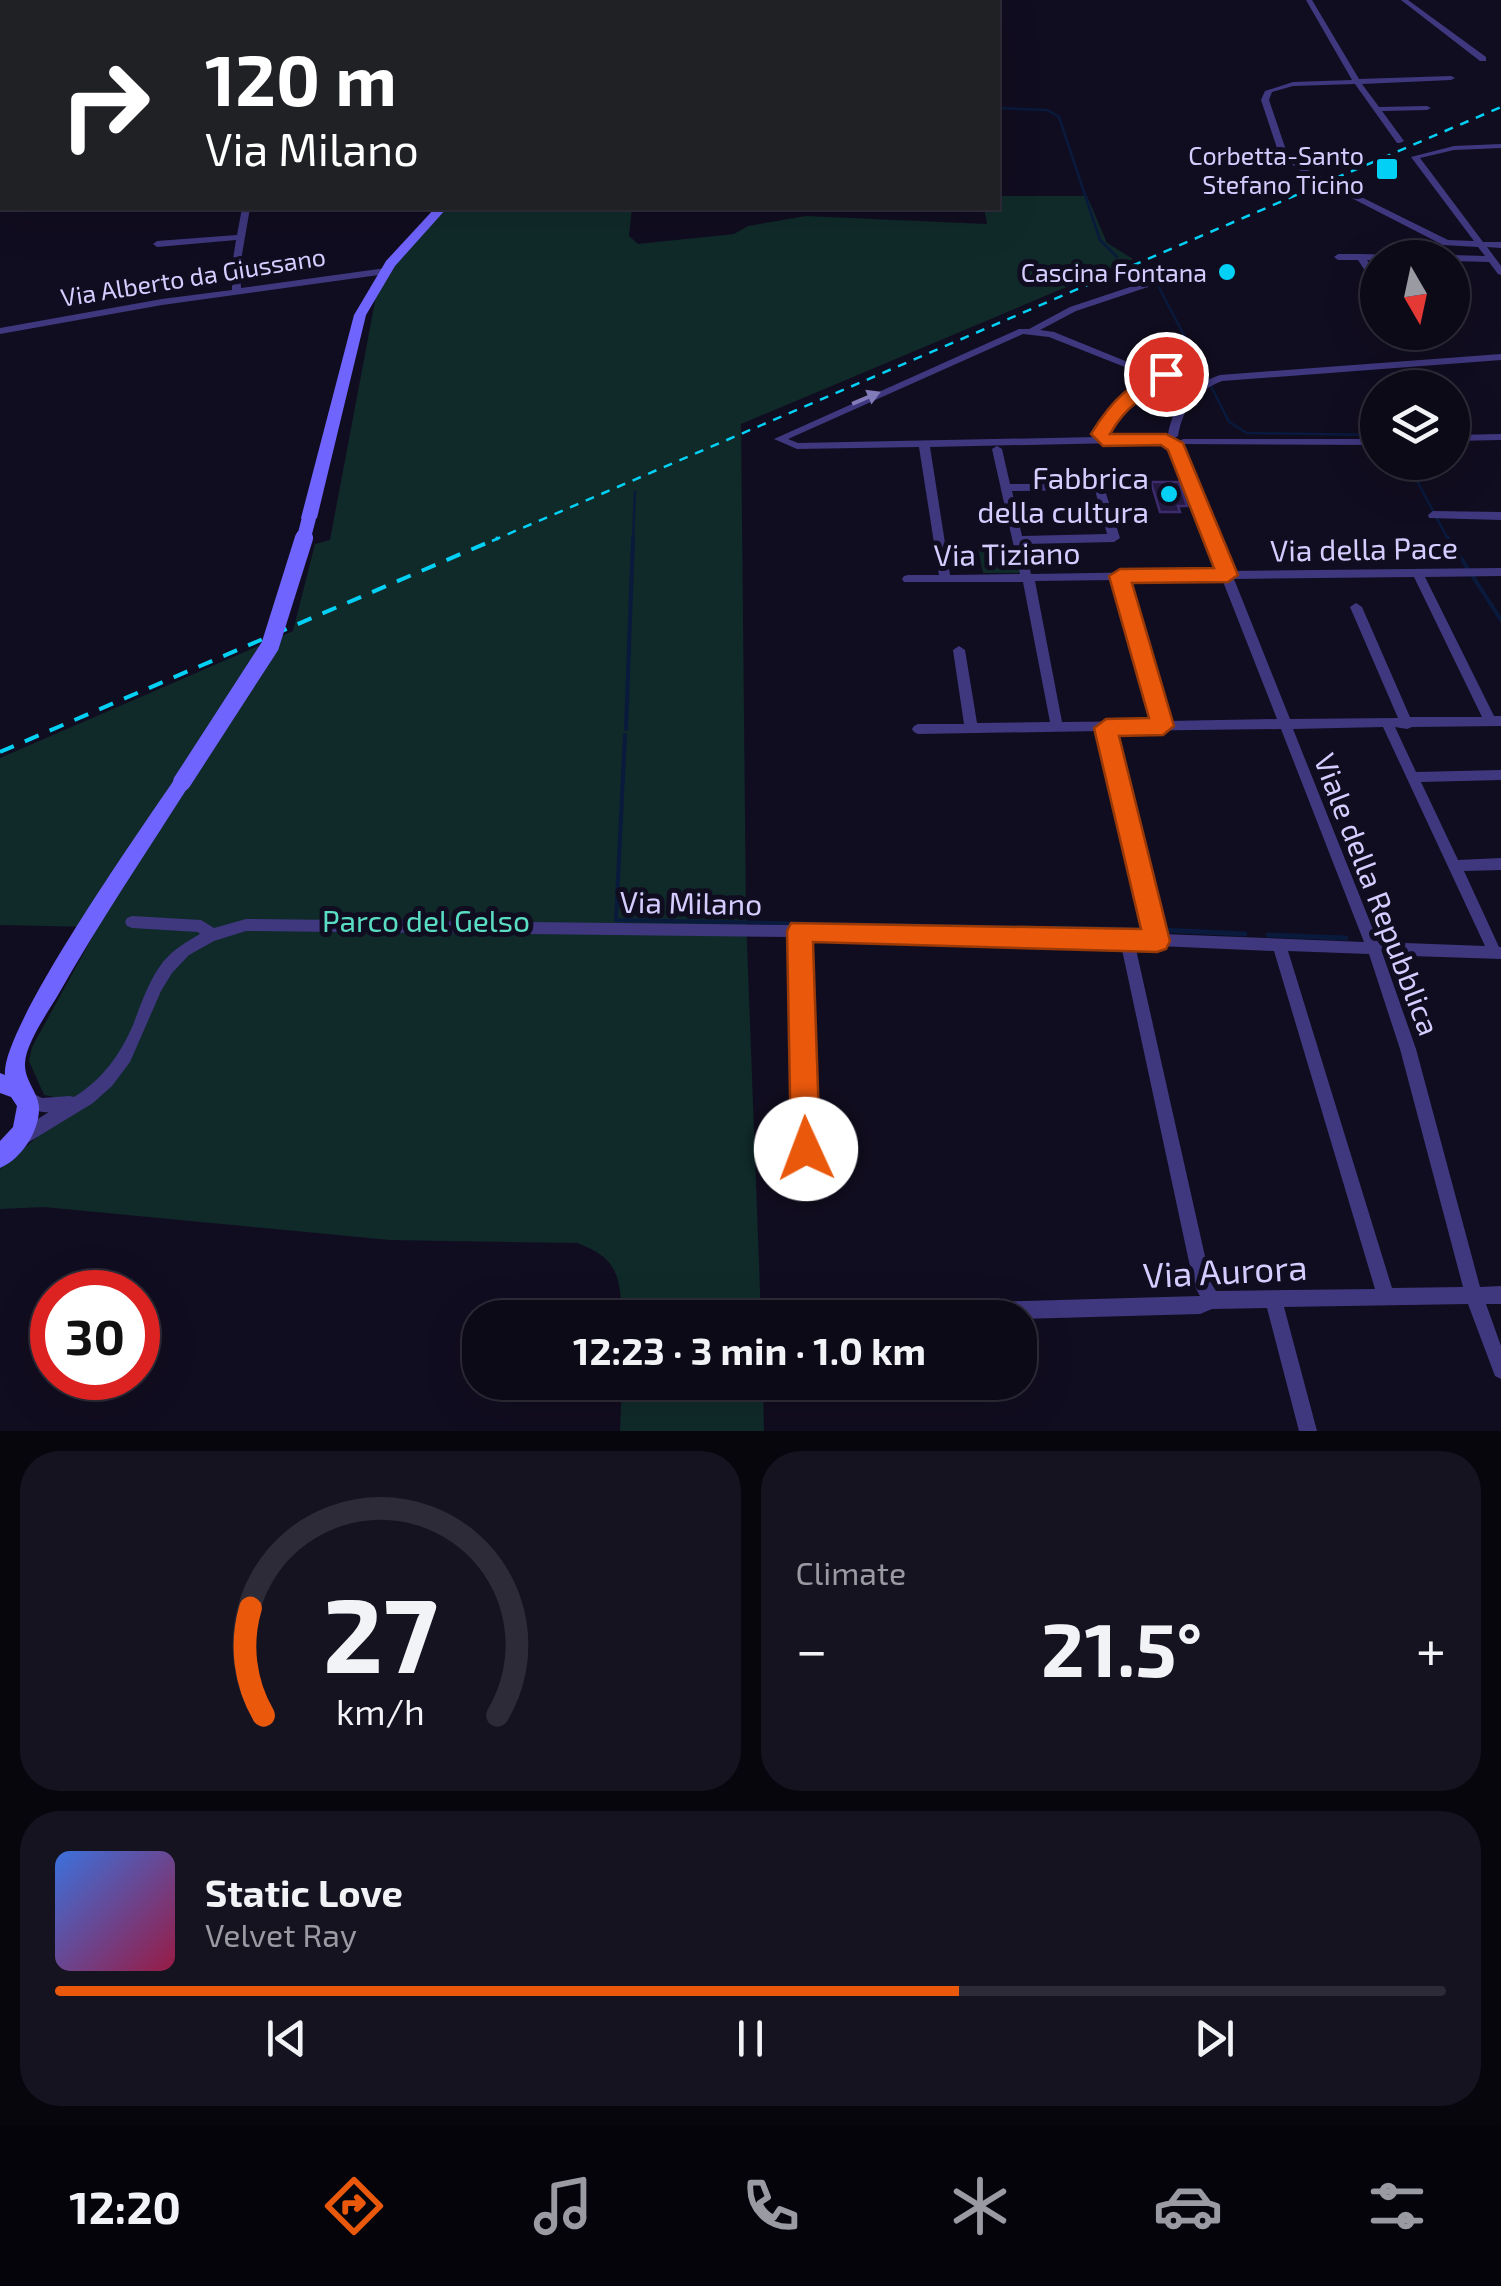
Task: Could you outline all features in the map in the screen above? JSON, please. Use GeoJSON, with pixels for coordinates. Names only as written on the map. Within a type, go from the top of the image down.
{"type":"FeatureCollection","features":[{"type":"Feature","properties":{"kind":"street"},"geometry":{"type":"LineString","coordinates":[[1309,0],[1376,111],[1400,141]]}},
{"type":"Feature","properties":{"kind":"street"},"geometry":{"type":"LineString","coordinates":[[1404,0],[1483,59]]}},
{"type":"Feature","properties":{"kind":"street"},"geometry":{"type":"LineString","coordinates":[[1306,173],[1283,154],[1266,94],[1284,85],[1451,78]]}},
{"type":"Feature","properties":{"kind":"street"},"geometry":{"type":"LineString","coordinates":[[1376,111],[1427,108]]}},
{"type":"Feature","properties":{"kind":"street"},"geometry":{"type":"LineString","coordinates":[[1501,146],[1454,148],[1414,157],[1501,272]]}},
{"type":"Feature","properties":{"kind":"street"},"geometry":{"type":"LineString","coordinates":[[1338,189],[1446,243],[1501,245]]}},
{"type":"Feature","properties":{"kind":"street"},"geometry":{"type":"LineString","coordinates":[[238,291],[246,210]]}},
{"type":"Feature","properties":{"kind":"street"},"geometry":{"type":"LineString","coordinates":[[0,1068],[19,1045],[83,932],[270,646],[289,596],[360,316],[388,268],[439,210]]}},
{"type":"Feature","properties":{"kind":"street"},"geometry":{"type":"LineString","coordinates":[[157,244],[241,237]]}},
{"type":"Feature","properties":{"kind":"street"},"geometry":{"type":"LineString","coordinates":[[1338,257],[1360,257]]}},
{"type":"Feature","properties":{"kind":"street"},"geometry":{"type":"LineString","coordinates":[[1470,258],[1490,259]]}},
{"type":"Feature","properties":{"kind":"street","name":"Via Alberto da Giussano"},"geometry":{"type":"LineString","coordinates":[[0,331],[388,268]]}},
{"type":"Feature","properties":{"kind":"street"},"geometry":{"type":"LineString","coordinates":[[1034,330],[1073,309],[1145,285]]}},
{"type":"Feature","properties":{"kind":"street"},"geometry":{"type":"LineString","coordinates":[[1140,370],[1138,378],[1147,384],[1162,384],[1167,376],[1158,369],[1140,370],[1051,334],[1022,330],[779,439],[798,446],[1103,440],[1360,442]]}},
{"type":"Feature","properties":{"kind":"street"},"geometry":{"type":"LineString","coordinates":[[1175,441],[1178,411],[1188,395],[1231,375],[1501,357]]}},
{"type":"Feature","properties":{"kind":"street"},"geometry":{"type":"LineString","coordinates":[[1103,440],[1100,430],[1147,384]]}},
{"type":"Feature","properties":{"kind":"street"},"geometry":{"type":"LineString","coordinates":[[1470,438],[1501,437]]}},
{"type":"Feature","properties":{"kind":"street","name":"Viale della Repubblica"},"geometry":{"type":"LineString","coordinates":[[1175,441],[1374,950],[1408,1049],[1474,1296],[1501,1370]]}},
{"type":"Feature","properties":{"kind":"street"},"geometry":{"type":"LineString","coordinates":[[924,444],[945,578]]}},
{"type":"Feature","properties":{"kind":"street"},"geometry":{"type":"LineString","coordinates":[[997,449],[1057,728]]}},
{"type":"Feature","properties":{"kind":"street"},"geometry":{"type":"LineString","coordinates":[[1006,488],[1099,486],[1114,538],[1017,540]]}},
{"type":"Feature","properties":{"kind":"street"},"geometry":{"type":"LineString","coordinates":[[1436,515],[1501,516]]}},
{"type":"Feature","properties":{"kind":"street"},"geometry":{"type":"LineString","coordinates":[[918,729],[1496,721],[1417,572]]}},
{"type":"Feature","properties":{"kind":"street","name":"Via della Pace"},"geometry":{"type":"LineString","coordinates":[[1228,575],[1501,572]]}},
{"type":"Feature","properties":{"kind":"street","name":"Via Tiziano"},"geometry":{"type":"LineString","coordinates":[[908,579],[1228,575]]}},
{"type":"Feature","properties":{"kind":"street"},"geometry":{"type":"LineString","coordinates":[[1120,576],[1163,726]]}},
{"type":"Feature","properties":{"kind":"street"},"geometry":{"type":"LineString","coordinates":[[1356,606],[1407,724]]}},
{"type":"Feature","properties":{"kind":"street"},"geometry":{"type":"LineString","coordinates":[[958,650],[971,728]]}},
{"type":"Feature","properties":{"kind":"street"},"geometry":{"type":"LineString","coordinates":[[1388,725],[1498,953]]}},
{"type":"Feature","properties":{"kind":"street"},"geometry":{"type":"LineString","coordinates":[[1106,728],[1157,941]]}},
{"type":"Feature","properties":{"kind":"street"},"geometry":{"type":"LineString","coordinates":[[1412,777],[1501,775]]}},
{"type":"Feature","properties":{"kind":"street"},"geometry":{"type":"LineString","coordinates":[[1454,866],[1501,864]]}},
{"type":"Feature","properties":{"kind":"street"},"geometry":{"type":"LineString","coordinates":[[132,922],[201,926],[212,934]]}},
{"type":"Feature","properties":{"kind":"street","name":"Via Milano"},"geometry":{"type":"LineString","coordinates":[[6,1151],[87,1097],[115,1070],[168,966],[212,934],[272,924],[800,931],[1498,953]]}},
{"type":"Feature","properties":{"kind":"street"},"geometry":{"type":"LineString","coordinates":[[800,931],[807,1184]]}},
{"type":"Feature","properties":{"kind":"street"},"geometry":{"type":"LineString","coordinates":[[1127,940],[1203,1285],[1212,1300]]}},
{"type":"Feature","properties":{"kind":"street"},"geometry":{"type":"LineString","coordinates":[[1280,948],[1386,1297]]}},
{"type":"Feature","properties":{"kind":"street"},"geometry":{"type":"LineString","coordinates":[[6,1151],[28,1118],[14,1089],[19,1045]]}},
{"type":"Feature","properties":{"kind":"street"},"geometry":{"type":"LineString","coordinates":[[14,1089],[33,1103],[54,1106],[87,1097]]}},
{"type":"Feature","properties":{"kind":"street","name":"Via Aurora"},"geometry":{"type":"LineString","coordinates":[[1037,1309],[1273,1298],[1501,1295]]}},
{"type":"Feature","properties":{"kind":"street"},"geometry":{"type":"LineString","coordinates":[[1273,1298],[1308,1431]]}},
{"type":"Feature","properties":{"kind":"green space","name":"Parco del Gelso"},"geometry":{"type":"Polygon","coordinates":[[[1000,196],[1087,196],[1107,243],[1133,259],[741,424],[746,917],[760,1300],[621,1300],[618,1280],[609,1262],[577,1243],[390,1240],[44,1207],[0,1209],[0,1169],[36,1138],[54,1097],[44,1095],[29,1061],[32,1047],[98,927],[0,925],[0,758],[293,631],[315,544],[330,540],[376,296],[396,262],[443,210],[632,210],[629,236],[638,244],[734,234],[748,226],[806,216],[987,224],[984,210],[1000,210],[1000,196]]]}},
{"type":"Feature","properties":{"kind":"green space"},"geometry":{"type":"Polygon","coordinates":[[[1014,547],[1020,573],[983,573],[978,548],[1014,547]]]}},
{"type":"Feature","properties":{"kind":"green space"},"geometry":{"type":"Polygon","coordinates":[[[621,1400],[763,1400],[764,1431],[620,1431],[621,1400]]]}},
{"type":"Feature","properties":{"kind":"building","name":"Fabbrica della cultura"},"geometry":{"type":"Polygon","coordinates":[[[1151,482],[1179,482],[1187,506],[1178,506],[1180,512],[1160,512],[1151,482]]]}},
{"type":"Feature","properties":{"kind":"waterway"},"geometry":{"type":"LineString","coordinates":[[1000,108],[1047,110],[1059,117],[1100,240],[1117,257]]}},
{"type":"Feature","properties":{"kind":"waterway"},"geometry":{"type":"LineString","coordinates":[[1142,273],[1156,282],[1205,375]]}},
{"type":"Feature","properties":{"kind":"waterway"},"geometry":{"type":"LineString","coordinates":[[1211,386],[1229,422],[1247,433],[1360,435]]}},
{"type":"Feature","properties":{"kind":"waterway"},"geometry":{"type":"LineString","coordinates":[[1417,480],[1449,541]]}},
{"type":"Feature","properties":{"kind":"waterway"},"geometry":{"type":"LineString","coordinates":[[633,541],[635,492]]}},
{"type":"Feature","properties":{"kind":"waterway"},"geometry":{"type":"LineString","coordinates":[[626,729],[633,538]]}},
{"type":"Feature","properties":{"kind":"waterway"},"geometry":{"type":"LineString","coordinates":[[1448,538],[1501,620]]}},
{"type":"Feature","properties":{"kind":"waterway"},"geometry":{"type":"LineString","coordinates":[[625,735],[616,920],[1150,930],[1053,928]]}},
{"type":"Feature","properties":{"kind":"waterway"},"geometry":{"type":"LineString","coordinates":[[1177,931],[1163,930],[1245,934]]}},
{"type":"Feature","properties":{"kind":"waterway"},"geometry":{"type":"LineString","coordinates":[[1268,935],[1346,938]]}},
{"type":"Feature","properties":{"kind":"tunnel"},"geometry":{"type":"LineString","coordinates":[[1306,173],[1338,189]]}},
{"type":"Feature","properties":{"kind":"railway"},"geometry":{"type":"LineString","coordinates":[[492,541],[1501,107]]}},
{"type":"Feature","properties":{"kind":"railway"},"geometry":{"type":"LineString","coordinates":[[0,752],[498,538]]}},
{"type":"Feature","properties":{"kind":"place","name":"Corbetta-Santo Stefano Ticino"},"geometry":{"type":"Point","coordinates":[1387,169]}},
{"type":"Feature","properties":{"kind":"place","name":"Cascina Fontana"},"geometry":{"type":"Point","coordinates":[1227,272]}},
{"type":"Feature","properties":{"kind":"place","name":"Fabbrica della cultura"},"geometry":{"type":"Point","coordinates":[1169,494]}},
{"type":"Feature","properties":{"kind":"route"},"geometry":{"type":"LineString","coordinates":[[806,1149],[800,931],[979,933],[1157,941],[1106,728],[1163,726],[1120,576],[1228,575],[1176,447],[1166,440],[1103,440],[1100,434],[1112,415],[1147,384],[1165,382],[1166,374]]}}]}
